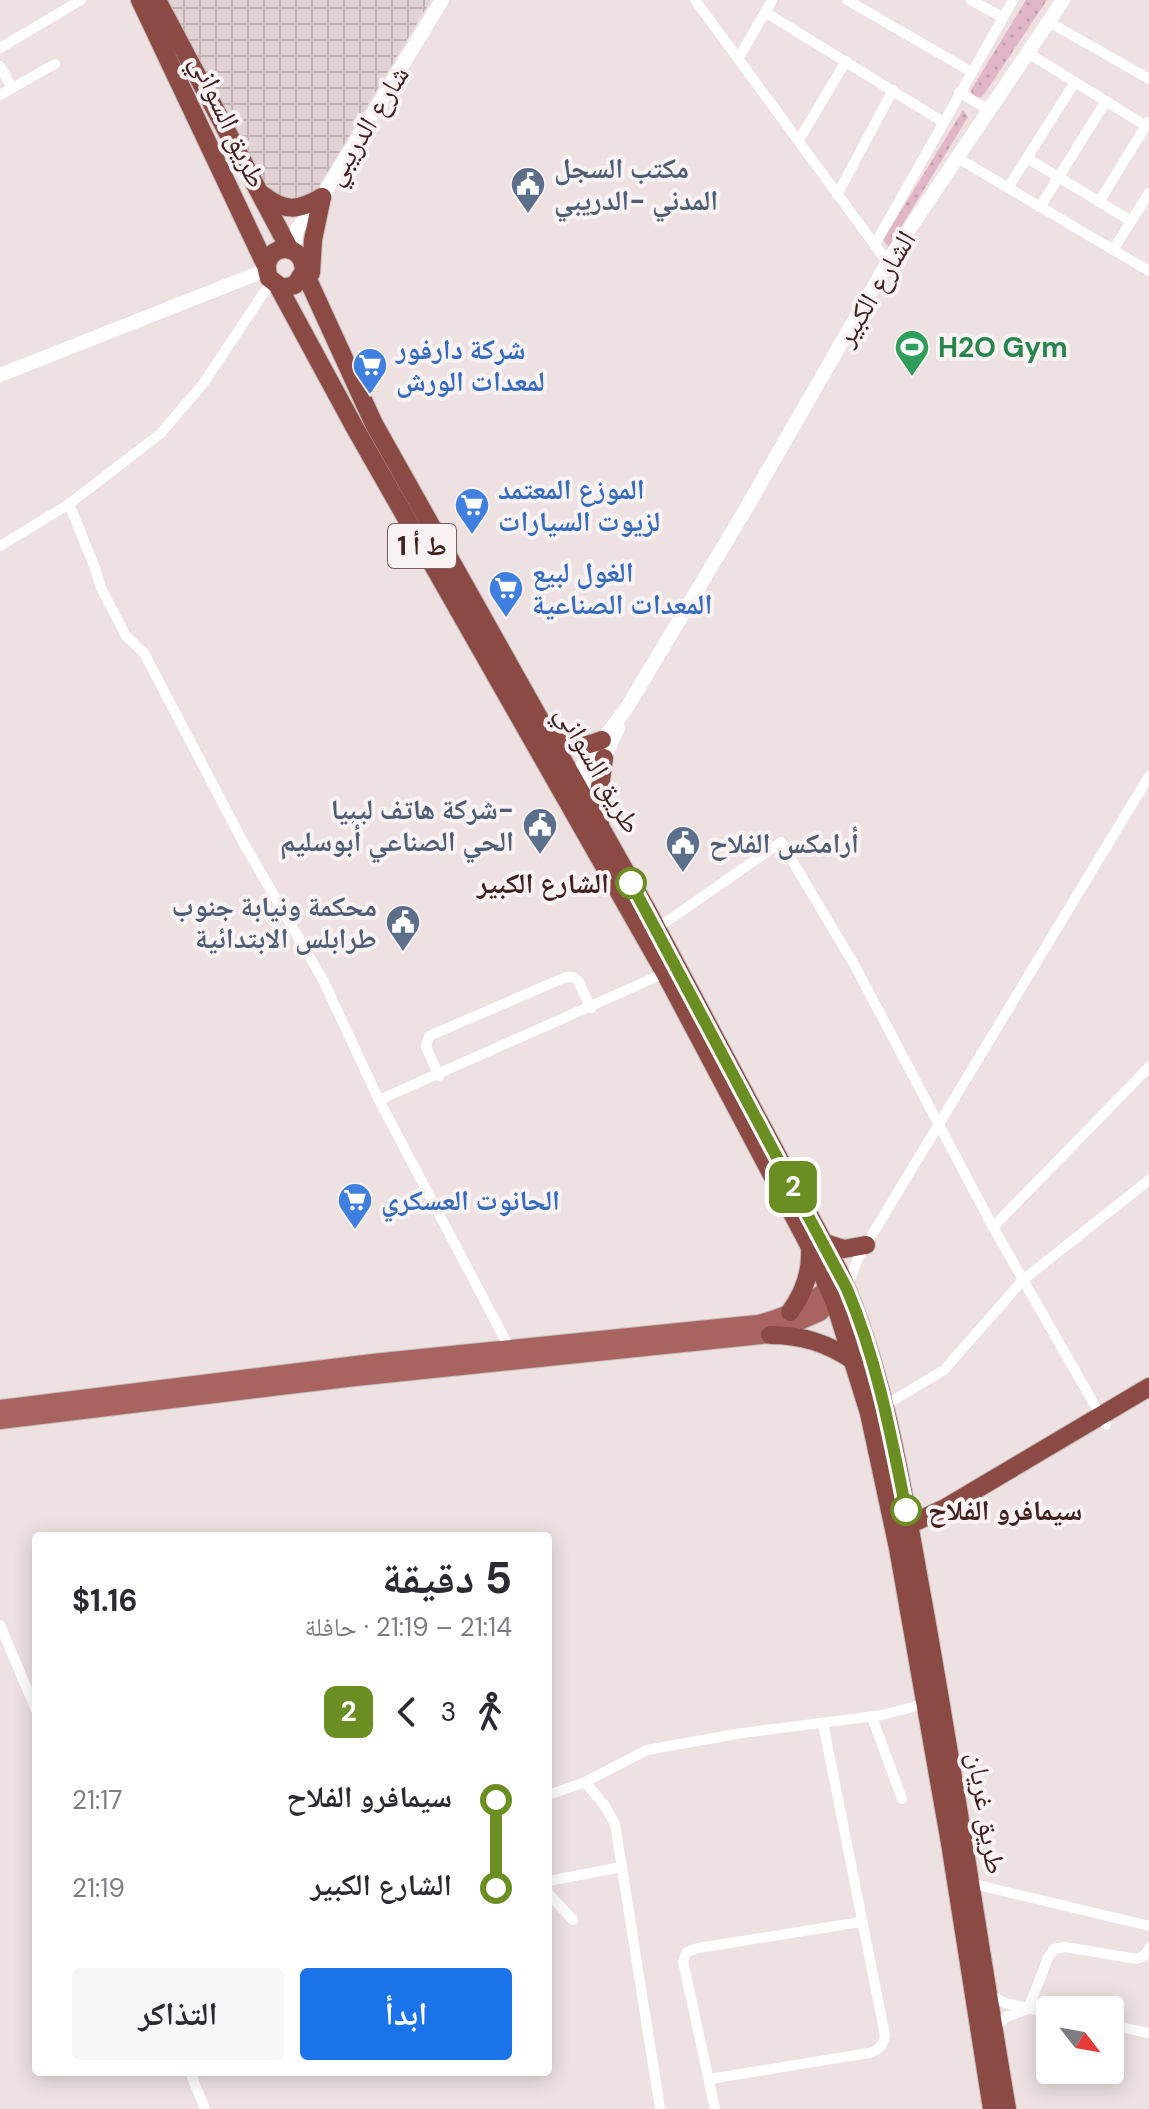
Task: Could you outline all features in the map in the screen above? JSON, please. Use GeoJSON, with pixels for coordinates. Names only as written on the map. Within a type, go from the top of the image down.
{"type":"FeatureCollection","features":[{"type":"Feature","properties":{"kind":"highway","name":"طريق السواني"},"geometry":{"type":"LineString","coordinates":[[140,0],[270,276],[348,416],[572,791],[601,830],[656,929],[838,1289],[863,1327],[903,1536]]}},
{"type":"Feature","properties":{"kind":"highway","name":"طريق السواني"},"geometry":{"type":"LineString","coordinates":[[157,0],[291,250],[302,259],[366,410],[546,734],[665,973],[815,1243]]}},
{"type":"Feature","properties":{"kind":"highway"},"geometry":{"type":"LineString","coordinates":[[261,193],[275,204],[290,210],[306,207],[322,197]]}},
{"type":"Feature","properties":{"kind":"highway"},"geometry":{"type":"LineString","coordinates":[[291,250],[276,251],[270,257],[270,276],[295,285],[301,279],[308,278],[322,197]]}},
{"type":"Feature","properties":{"kind":"highway"},"geometry":{"type":"LineString","coordinates":[[546,734],[567,745],[591,745],[603,749],[599,794],[601,830]]}},
{"type":"Feature","properties":{"kind":"highway"},"geometry":{"type":"LineString","coordinates":[[790,1312],[799,1300],[809,1273],[815,1243],[862,1252]]}},
{"type":"Feature","properties":{"kind":"highway","name":"طريق السواني"},"geometry":{"type":"LineString","coordinates":[[838,1289],[854,1361],[877,1409]]}},
{"type":"Feature","properties":{"kind":"highway"},"geometry":{"type":"LineString","coordinates":[[770,1335],[806,1337],[854,1361]]}},
{"type":"Feature","properties":{"kind":"highway"},"geometry":{"type":"LineString","coordinates":[[903,1536],[1103,1420],[1149,1387]]}},
{"type":"Feature","properties":{"kind":"highway"},"geometry":{"type":"LineString","coordinates":[[1103,1420],[1149,1400]]}},
{"type":"Feature","properties":{"kind":"highway","name":"طريق غريان"},"geometry":{"type":"LineString","coordinates":[[903,1536],[932,1702],[970,1883],[1007,2109]]}},
{"type":"Feature","properties":{"kind":"highway","name":"طريق غريان"},"geometry":{"type":"LineString","coordinates":[[932,1702],[950,1843],[992,2109]]}},
{"type":"Feature","properties":{"kind":"main road"},"geometry":{"type":"LineString","coordinates":[[0,1408],[513,1354],[758,1323],[838,1289]]}},
{"type":"Feature","properties":{"kind":"main road"},"geometry":{"type":"LineString","coordinates":[[0,1421],[355,1378],[513,1354],[770,1335],[804,1322],[838,1289]]}},
{"type":"Feature","properties":{"kind":"street"},"geometry":{"type":"LineString","coordinates":[[0,48],[81,0]]}},
{"type":"Feature","properties":{"kind":"street","name":"شارع الدريبي"},"geometry":{"type":"LineString","coordinates":[[291,250],[297,229],[322,197],[442,0]]}},
{"type":"Feature","properties":{"kind":"street"},"geometry":{"type":"LineString","coordinates":[[738,59],[772,0]]}},
{"type":"Feature","properties":{"kind":"street"},"geometry":{"type":"LineString","coordinates":[[847,0],[970,71]]}},
{"type":"Feature","properties":{"kind":"street"},"geometry":{"type":"LineString","coordinates":[[971,0],[1002,17]]}},
{"type":"Feature","properties":{"kind":"street"},"geometry":{"type":"LineString","coordinates":[[875,244],[970,71],[1013,0]]}},
{"type":"Feature","properties":{"kind":"street","name":"الشارع الكبير"},"geometry":{"type":"LineString","coordinates":[[572,791],[603,749],[888,263],[1063,0]]}},
{"type":"Feature","properties":{"kind":"street"},"geometry":{"type":"LineString","coordinates":[[698,1],[888,263]]}},
{"type":"Feature","properties":{"kind":"street"},"geometry":{"type":"LineString","coordinates":[[765,12],[943,122]]}},
{"type":"Feature","properties":{"kind":"street"},"geometry":{"type":"LineString","coordinates":[[1049,22],[1149,79]]}},
{"type":"Feature","properties":{"kind":"street"},"geometry":{"type":"LineString","coordinates":[[1028,53],[1147,123],[1099,202]]}},
{"type":"Feature","properties":{"kind":"street"},"geometry":{"type":"LineString","coordinates":[[799,140],[846,61]]}},
{"type":"Feature","properties":{"kind":"street"},"geometry":{"type":"LineString","coordinates":[[0,95],[55,64]]}},
{"type":"Feature","properties":{"kind":"street"},"geometry":{"type":"LineString","coordinates":[[0,66],[12,88]]}},
{"type":"Feature","properties":{"kind":"street"},"geometry":{"type":"LineString","coordinates":[[1008,188],[1075,82]]}},
{"type":"Feature","properties":{"kind":"street"},"geometry":{"type":"LineString","coordinates":[[837,195],[893,90]]}},
{"type":"Feature","properties":{"kind":"street"},"geometry":{"type":"LineString","coordinates":[[959,92],[989,110]]}},
{"type":"Feature","properties":{"kind":"street"},"geometry":{"type":"LineString","coordinates":[[1040,207],[1106,101]]}},
{"type":"Feature","properties":{"kind":"street"},"geometry":{"type":"LineString","coordinates":[[956,157],[1149,271]]}},
{"type":"Feature","properties":{"kind":"street"},"geometry":{"type":"LineString","coordinates":[[1027,158],[1131,221]]}},
{"type":"Feature","properties":{"kind":"street"},"geometry":{"type":"LineString","coordinates":[[1113,250],[1149,193]]}},
{"type":"Feature","properties":{"kind":"street"},"geometry":{"type":"LineString","coordinates":[[0,375],[270,276]]}},
{"type":"Feature","properties":{"kind":"street"},"geometry":{"type":"LineString","coordinates":[[0,546],[69,504],[160,434],[203,384],[270,276]]}},
{"type":"Feature","properties":{"kind":"street"},"geometry":{"type":"LineString","coordinates":[[69,504],[101,588],[126,636],[144,653],[243,842],[323,980],[379,1100],[513,1354]]}},
{"type":"Feature","properties":{"kind":"street"},"geometry":{"type":"LineString","coordinates":[[838,1289],[940,1126],[1149,776]]}},
{"type":"Feature","properties":{"kind":"street"},"geometry":{"type":"LineString","coordinates":[[656,929],[781,842],[855,966],[993,1227],[1103,1420]]}},
{"type":"Feature","properties":{"kind":"street"},"geometry":{"type":"LineString","coordinates":[[379,1100],[439,1076],[665,973]]}},
{"type":"Feature","properties":{"kind":"street"},"geometry":{"type":"LineString","coordinates":[[439,1076],[426,1047],[429,1036],[566,977],[578,981],[591,1008]]}},
{"type":"Feature","properties":{"kind":"street"},"geometry":{"type":"LineString","coordinates":[[993,1227],[1149,1067]]}},
{"type":"Feature","properties":{"kind":"street"},"geometry":{"type":"LineString","coordinates":[[877,1409],[944,1370],[1023,1280],[1149,1180]]}},
{"type":"Feature","properties":{"kind":"street"},"geometry":{"type":"LineString","coordinates":[[0,1625],[32,1701]]}},
{"type":"Feature","properties":{"kind":"street"},"geometry":{"type":"LineString","coordinates":[[552,1794],[585,1782],[647,1750],[742,1733],[872,1717],[932,1702]]}},
{"type":"Feature","properties":{"kind":"street"},"geometry":{"type":"LineString","coordinates":[[872,1717],[902,1799]]}},
{"type":"Feature","properties":{"kind":"street"},"geometry":{"type":"LineString","coordinates":[[710,2079],[878,2051],[883,2045],[885,2035],[823,1723]]}},
{"type":"Feature","properties":{"kind":"street"},"geometry":{"type":"LineString","coordinates":[[585,1782],[615,1824],[660,2109]]}},
{"type":"Feature","properties":{"kind":"street"},"geometry":{"type":"LineString","coordinates":[[552,1881],[622,1867]]}},
{"type":"Feature","properties":{"kind":"street"},"geometry":{"type":"LineString","coordinates":[[970,1883],[1147,1925],[1149,1912]]}},
{"type":"Feature","properties":{"kind":"street"},"geometry":{"type":"LineString","coordinates":[[552,1897],[573,1920]]}},
{"type":"Feature","properties":{"kind":"street"},"geometry":{"type":"LineString","coordinates":[[715,2109],[683,1961],[687,1952],[861,1922]]}},
{"type":"Feature","properties":{"kind":"street"},"geometry":{"type":"LineString","coordinates":[[993,2030],[1002,2019],[1028,2009],[1054,1949],[1065,1947],[1137,1959],[1144,1956],[1149,1948]]}},
{"type":"Feature","properties":{"kind":"street"},"geometry":{"type":"LineString","coordinates":[[986,1993],[996,2000],[1036,2010]]}},
{"type":"Feature","properties":{"kind":"street"},"geometry":{"type":"LineString","coordinates":[[1124,2028],[1149,2033]]}},
{"type":"Feature","properties":{"kind":"street"},"geometry":{"type":"LineString","coordinates":[[192,2076],[205,2109]]}},
{"type":"Feature","properties":{"kind":"shaded area"},"geometry":{"type":"Polygon","coordinates":[[[167,0],[431,0],[316,191],[301,198],[284,197],[270,189],[261,178],[167,0]]]}},
{"type":"Feature","properties":{"kind":"shaded area"},"geometry":{"type":"Polygon","coordinates":[[[1026,0],[1047,0],[983,96],[977,99],[972,97],[971,90],[1026,0]]]}},
{"type":"Feature","properties":{"kind":"shaded area"},"geometry":{"type":"Polygon","coordinates":[[[963,110],[968,117],[889,247],[883,240],[963,110]]]}},
{"type":"Feature","properties":{"kind":"bus line","name":"2"},"geometry":{"type":"LineString","coordinates":[[631,883],[841,1275],[863,1327],[885,1405],[906,1510]]}},
{"type":"Feature","properties":{"kind":"place","name":"مكتب السجل المدني -الدريبي"},"geometry":{"type":"Point","coordinates":[528,215]}},
{"type":"Feature","properties":{"kind":"place","name":"H2O Gym"},"geometry":{"type":"Point","coordinates":[912,378]}},
{"type":"Feature","properties":{"kind":"place","name":"شركة دارفور لمعدات الورش"},"geometry":{"type":"Point","coordinates":[370,396]}},
{"type":"Feature","properties":{"kind":"place","name":"الموزع المعتمد لزيوت السيارات"},"geometry":{"type":"Point","coordinates":[472,536]}},
{"type":"Feature","properties":{"kind":"place","name":"الغول لبيع المعدات الصناعية"},"geometry":{"type":"Point","coordinates":[506,619]}},
{"type":"Feature","properties":{"kind":"place","name":"شركة هاتف ليبيا- الحي الصناعي أبوسليم"},"geometry":{"type":"Point","coordinates":[540,856]}},
{"type":"Feature","properties":{"kind":"place","name":"أرامكس الفلاح"},"geometry":{"type":"Point","coordinates":[683,874]}},
{"type":"Feature","properties":{"kind":"place","name":"الشارع الكبير"},"geometry":{"type":"Point","coordinates":[631,883]}},
{"type":"Feature","properties":{"kind":"place","name":"محكمة ونيابة جنوب طرابلس الابتدائية"},"geometry":{"type":"Point","coordinates":[403,953]}},
{"type":"Feature","properties":{"kind":"place","name":"الحانوت العسكري"},"geometry":{"type":"Point","coordinates":[355,1231]}},
{"type":"Feature","properties":{"kind":"place","name":"سيمافرو الفلاح"},"geometry":{"type":"Point","coordinates":[906,1510]}}]}
